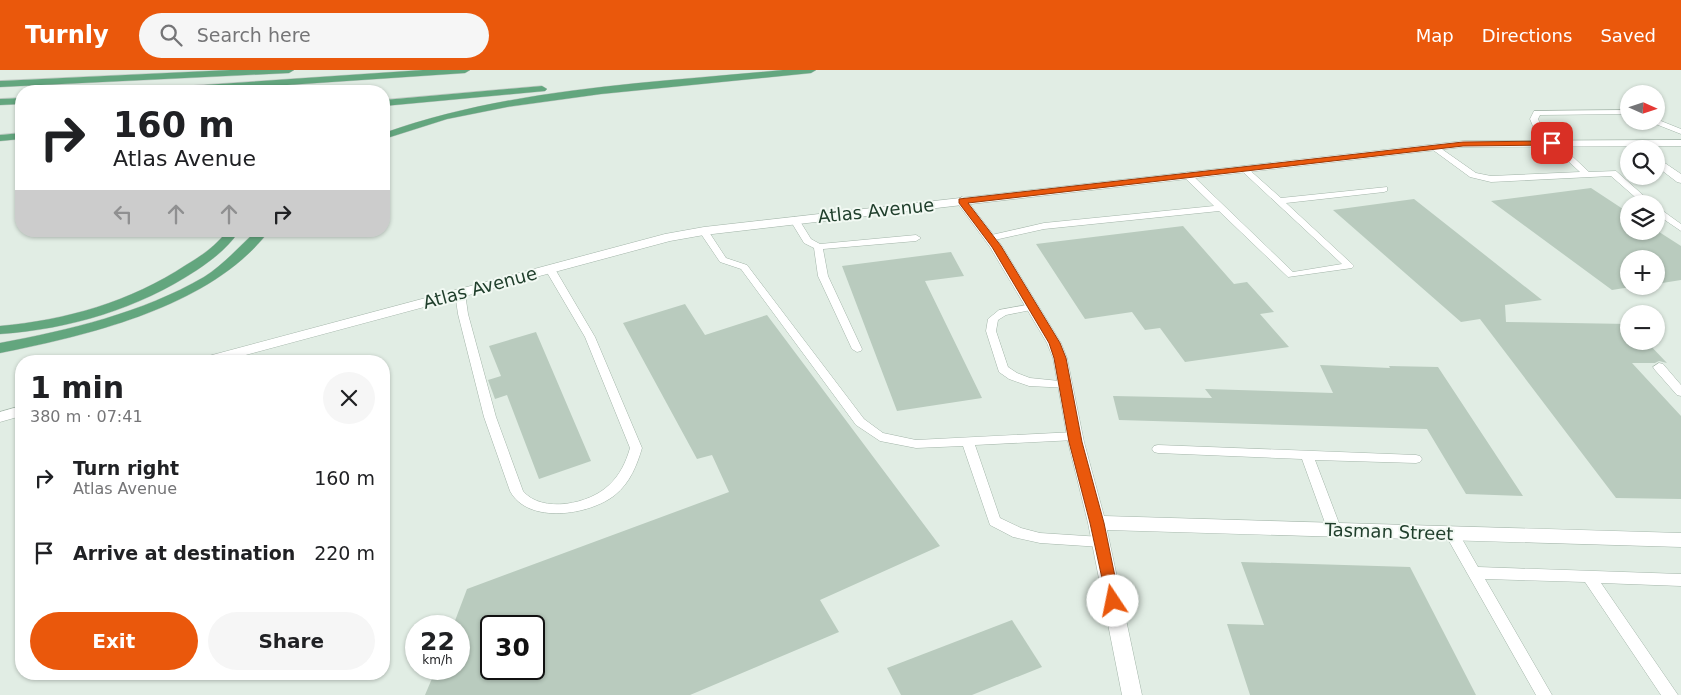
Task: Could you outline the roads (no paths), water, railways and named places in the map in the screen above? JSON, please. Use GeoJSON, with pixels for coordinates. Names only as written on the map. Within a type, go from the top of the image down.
{"type":"FeatureCollection","features":[{"type":"Feature","properties":{"kind":"main road"},"geometry":{"type":"LineString","coordinates":[[0,84],[289,70]]}},
{"type":"Feature","properties":{"kind":"main road"},"geometry":{"type":"LineString","coordinates":[[246,85],[465,70]]}},
{"type":"Feature","properties":{"kind":"main road"},"geometry":{"type":"LineString","coordinates":[[390,102],[761,70]]}},
{"type":"Feature","properties":{"kind":"main road"},"geometry":{"type":"LineString","coordinates":[[390,134],[409,126],[468,111],[555,96],[811,70]]}},
{"type":"Feature","properties":{"kind":"main road"},"geometry":{"type":"LineString","coordinates":[[0,102],[15,101]]}},
{"type":"Feature","properties":{"kind":"main road"},"geometry":{"type":"LineString","coordinates":[[0,138],[15,137]]}},
{"type":"Feature","properties":{"kind":"main road"},"geometry":{"type":"LineString","coordinates":[[0,143],[15,142]]}},
{"type":"Feature","properties":{"kind":"main road"},"geometry":{"type":"LineString","coordinates":[[0,330],[63,320],[128,301],[189,270],[212,253],[227,237]]}},
{"type":"Feature","properties":{"kind":"main road"},"geometry":{"type":"LineString","coordinates":[[0,348],[63,336],[160,304],[209,279],[231,262],[257,237]]}},
{"type":"Feature","properties":{"kind":"street","name":"Atlas Avenue"},"geometry":{"type":"LineString","coordinates":[[228,355],[669,237],[704,231],[1433,147],[1474,144],[1552,143],[1620,145]]}},
{"type":"Feature","properties":{"kind":"street","name":"Atlas Avenue"},"geometry":{"type":"LineString","coordinates":[[1665,144],[1681,143]]}},
{"type":"Feature","properties":{"kind":"street"},"geometry":{"type":"LineString","coordinates":[[1665,167],[1681,180]]}},
{"type":"Feature","properties":{"kind":"street"},"geometry":{"type":"LineString","coordinates":[[962,201],[990,238],[1054,343],[1060,358],[1075,436],[1097,523],[1132,695]]}},
{"type":"Feature","properties":{"kind":"street"},"geometry":{"type":"LineString","coordinates":[[0,417],[15,413]]}},
{"type":"Feature","properties":{"kind":"street","name":"Tasman Street"},"geometry":{"type":"LineString","coordinates":[[1097,523],[1681,540]]}},
{"type":"Feature","properties":{"kind":"lane"},"geometry":{"type":"LineString","coordinates":[[1586,173],[1538,129],[1534,119],[1537,113],[1620,112]]}},
{"type":"Feature","properties":{"kind":"lane"},"geometry":{"type":"LineString","coordinates":[[1665,125],[1681,132]]}},
{"type":"Feature","properties":{"kind":"lane"},"geometry":{"type":"LineString","coordinates":[[1433,147],[1472,175],[1491,178],[1613,173],[1639,195]]}},
{"type":"Feature","properties":{"kind":"lane"},"geometry":{"type":"LineString","coordinates":[[1187,175],[1291,275],[1349,266],[1245,169]]}},
{"type":"Feature","properties":{"kind":"lane"},"geometry":{"type":"LineString","coordinates":[[1279,201],[1384,189]]}},
{"type":"Feature","properties":{"kind":"lane"},"geometry":{"type":"LineString","coordinates":[[990,238],[1044,226],[1220,208]]}},
{"type":"Feature","properties":{"kind":"lane"},"geometry":{"type":"LineString","coordinates":[[1665,216],[1681,228]]}},
{"type":"Feature","properties":{"kind":"lane"},"geometry":{"type":"LineString","coordinates":[[795,220],[807,241],[818,246],[916,238]]}},
{"type":"Feature","properties":{"kind":"lane"},"geometry":{"type":"LineString","coordinates":[[704,231],[723,260],[744,267],[860,422],[880,437],[916,444],[1075,436]]}},
{"type":"Feature","properties":{"kind":"lane"},"geometry":{"type":"LineString","coordinates":[[818,246],[823,276],[857,349]]}},
{"type":"Feature","properties":{"kind":"lane"},"geometry":{"type":"LineString","coordinates":[[460,293],[463,314],[502,456],[520,498],[533,506],[554,508],[587,504],[608,494],[622,481],[633,464],[636,448],[590,337],[550,269]]}},
{"type":"Feature","properties":{"kind":"lane"},"geometry":{"type":"LineString","coordinates":[[1032,307],[1003,312],[993,319],[991,331],[1004,369],[1013,376],[1028,382],[1065,385]]}},
{"type":"Feature","properties":{"kind":"lane"},"geometry":{"type":"LineString","coordinates":[[1659,367],[1681,392]]}},
{"type":"Feature","properties":{"kind":"lane"},"geometry":{"type":"LineString","coordinates":[[967,441],[995,521],[1018,533],[1040,538],[1101,542]]}},
{"type":"Feature","properties":{"kind":"lane"},"geometry":{"type":"LineString","coordinates":[[1158,449],[1416,459]]}},
{"type":"Feature","properties":{"kind":"lane"},"geometry":{"type":"LineString","coordinates":[[1307,454],[1335,531]]}},
{"type":"Feature","properties":{"kind":"lane"},"geometry":{"type":"LineString","coordinates":[[1452,534],[1544,695]]}},
{"type":"Feature","properties":{"kind":"lane"},"geometry":{"type":"LineString","coordinates":[[1474,573],[1681,580]]}},
{"type":"Feature","properties":{"kind":"lane"},"geometry":{"type":"LineString","coordinates":[[1589,577],[1670,695]]}}]}
